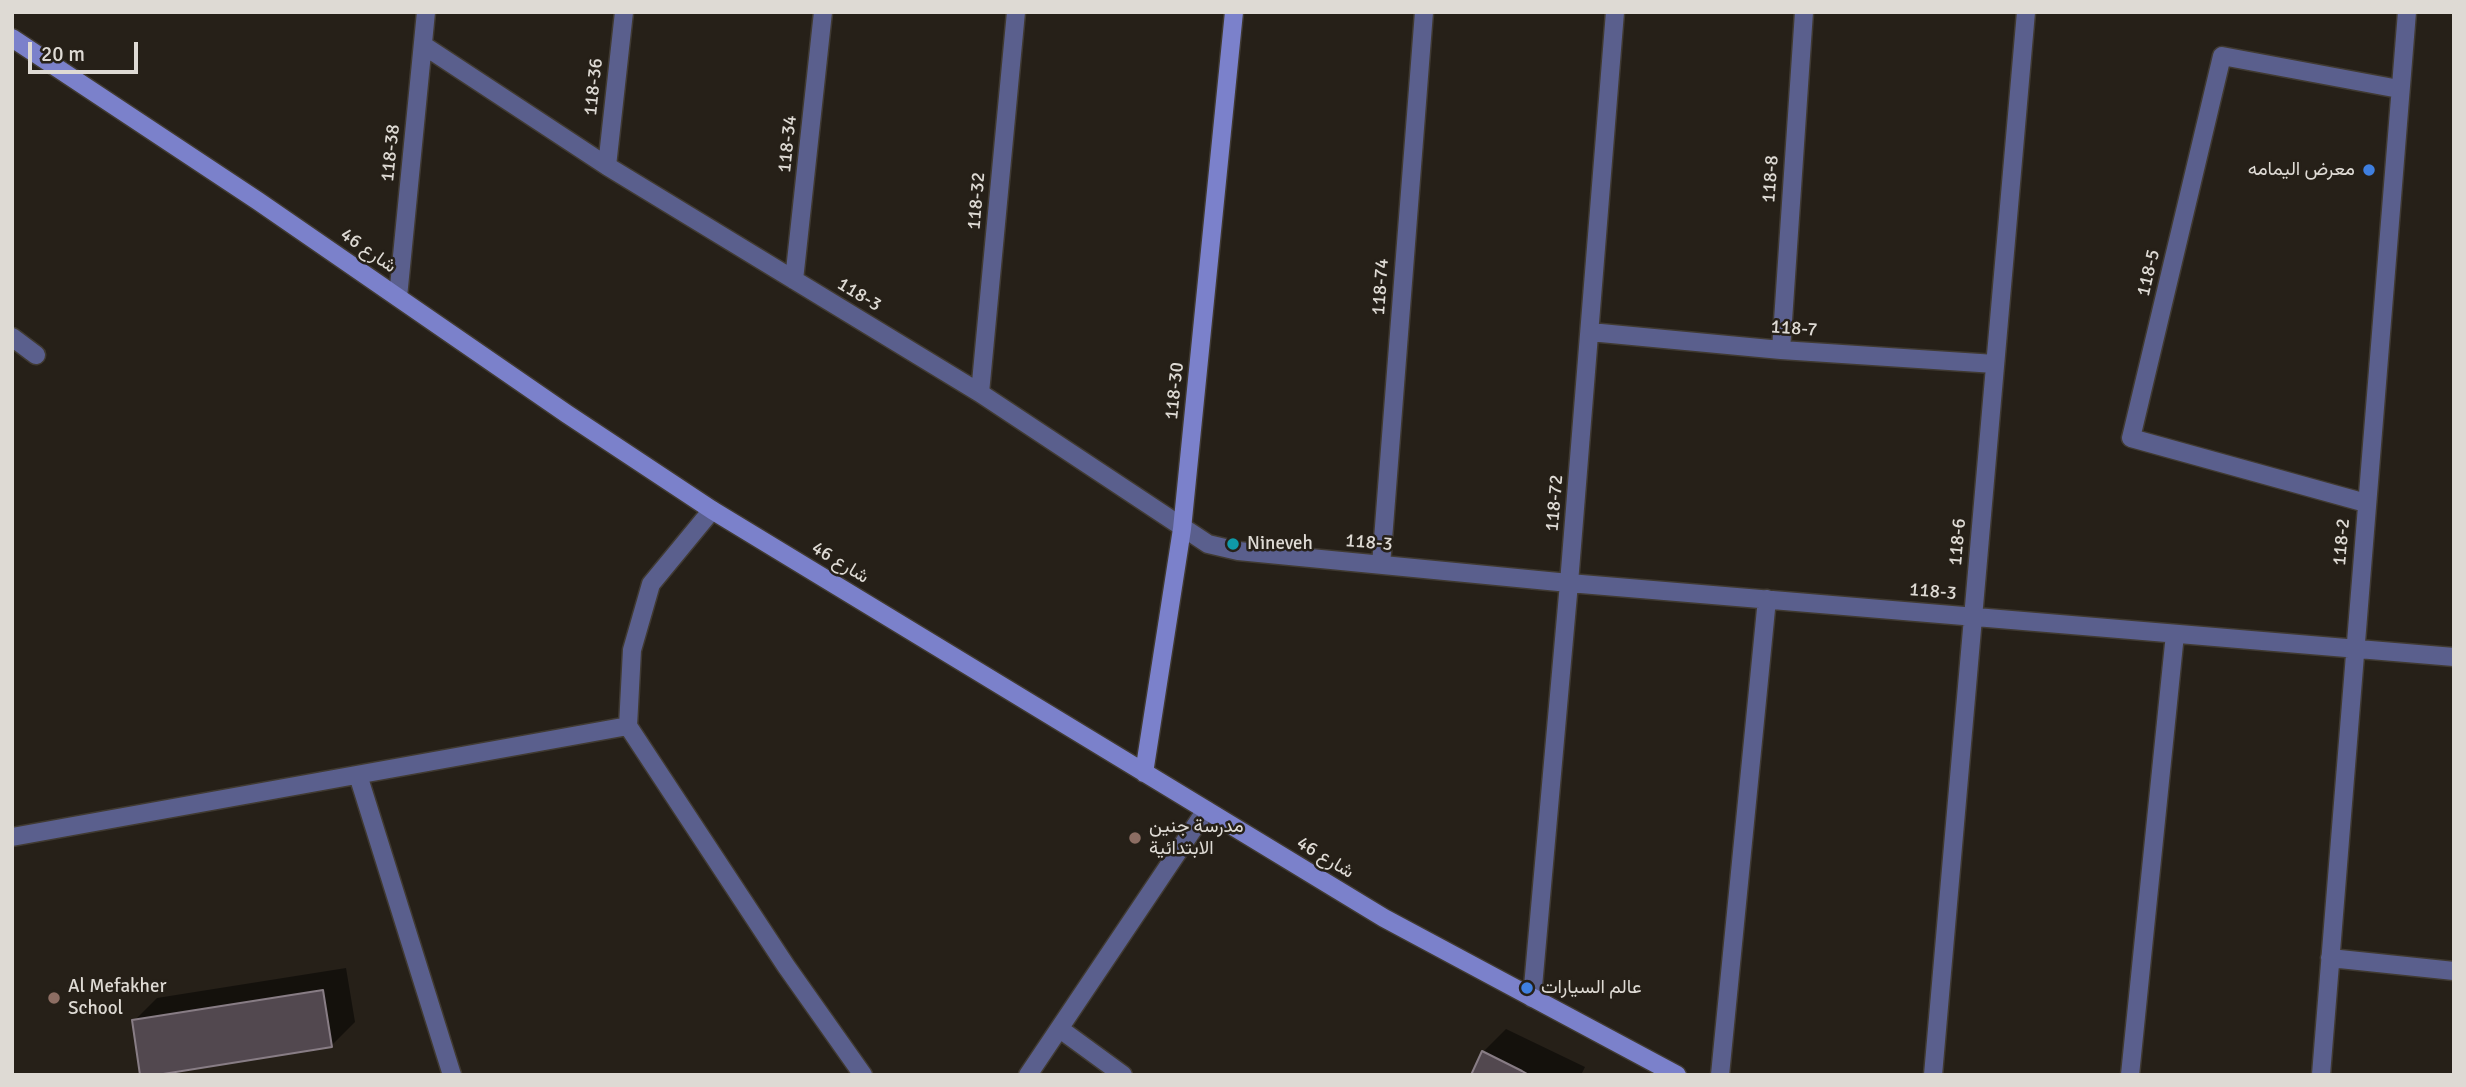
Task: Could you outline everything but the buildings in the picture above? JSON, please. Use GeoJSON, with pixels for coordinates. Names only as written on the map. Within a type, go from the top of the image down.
{"type":"FeatureCollection","features":[{"type":"Feature","properties":{"kind":"main road","name":"118-30"},"geometry":{"type":"LineString","coordinates":[[1144,773],[1182,529],[1234,12]]}},
{"type":"Feature","properties":{"kind":"main road","name":"شارع 46"},"geometry":{"type":"LineString","coordinates":[[12,38],[712,510],[1384,918],[1677,1075]]}},
{"type":"Feature","properties":{"kind":"street","name":"118-38"},"geometry":{"type":"LineString","coordinates":[[398,297],[426,12]]}},
{"type":"Feature","properties":{"kind":"street","name":"118-36"},"geometry":{"type":"LineString","coordinates":[[607,166],[624,12]]}},
{"type":"Feature","properties":{"kind":"street","name":"118-34"},"geometry":{"type":"LineString","coordinates":[[794,280],[823,12]]}},
{"type":"Feature","properties":{"kind":"street","name":"118-32"},"geometry":{"type":"LineString","coordinates":[[980,393],[1016,12]]}},
{"type":"Feature","properties":{"kind":"street","name":"118-74"},"geometry":{"type":"LineString","coordinates":[[1381,565],[1424,12]]}},
{"type":"Feature","properties":{"kind":"street","name":"118-72"},"geometry":{"type":"LineString","coordinates":[[1532,998],[1615,12]]}},
{"type":"Feature","properties":{"kind":"street","name":"118-8"},"geometry":{"type":"LineString","coordinates":[[1781,350],[1804,12]]}},
{"type":"Feature","properties":{"kind":"street","name":"118-6"},"geometry":{"type":"LineString","coordinates":[[1933,1075],[2026,12]]}},
{"type":"Feature","properties":{"kind":"street","name":"118-2"},"geometry":{"type":"LineString","coordinates":[[2321,1075],[2407,12]]}},
{"type":"Feature","properties":{"kind":"street","name":"118-3"},"geometry":{"type":"LineString","coordinates":[[423,45],[607,166],[980,393],[1208,544],[1238,551],[1569,583],[2454,657]]}},
{"type":"Feature","properties":{"kind":"street","name":"118-5"},"geometry":{"type":"LineString","coordinates":[[2366,503],[2131,438],[2222,56],[2399,89]]}},
{"type":"Feature","properties":{"kind":"street","name":"118-7"},"geometry":{"type":"LineString","coordinates":[[1590,332],[1781,350],[1995,364]]}},
{"type":"Feature","properties":{"kind":"street"},"geometry":{"type":"LineString","coordinates":[[12,337],[36,355]]}},
{"type":"Feature","properties":{"kind":"street"},"geometry":{"type":"LineString","coordinates":[[712,510],[651,584],[632,650],[628,726],[786,966],[863,1075]]}},
{"type":"Feature","properties":{"kind":"street"},"geometry":{"type":"LineString","coordinates":[[1720,1075],[1767,599]]}},
{"type":"Feature","properties":{"kind":"street"},"geometry":{"type":"LineString","coordinates":[[2130,1075],[2175,634]]}},
{"type":"Feature","properties":{"kind":"street"},"geometry":{"type":"LineString","coordinates":[[12,837],[628,726]]}},
{"type":"Feature","properties":{"kind":"street"},"geometry":{"type":"LineString","coordinates":[[358,775],[452,1075]]}},
{"type":"Feature","properties":{"kind":"street"},"geometry":{"type":"LineString","coordinates":[[1028,1075],[1206,810]]}},
{"type":"Feature","properties":{"kind":"street"},"geometry":{"type":"LineString","coordinates":[[2330,958],[2454,971]]}},
{"type":"Feature","properties":{"kind":"street"},"geometry":{"type":"LineString","coordinates":[[1060,1029],[1123,1075]]}},
{"type":"Feature","properties":{"kind":"place","name":"معرض اليمامه"},"geometry":{"type":"Point","coordinates":[2369,170]}},
{"type":"Feature","properties":{"kind":"place","name":"Nineveh"},"geometry":{"type":"Point","coordinates":[1233,544]}},
{"type":"Feature","properties":{"kind":"place","name":"مدرسة جنين الابتدائية"},"geometry":{"type":"Point","coordinates":[1135,838]}},
{"type":"Feature","properties":{"kind":"place","name":"عالم السيارات"},"geometry":{"type":"Point","coordinates":[1527,988]}},
{"type":"Feature","properties":{"kind":"place","name":"Al Mefakher School"},"geometry":{"type":"Point","coordinates":[54,998]}}]}
